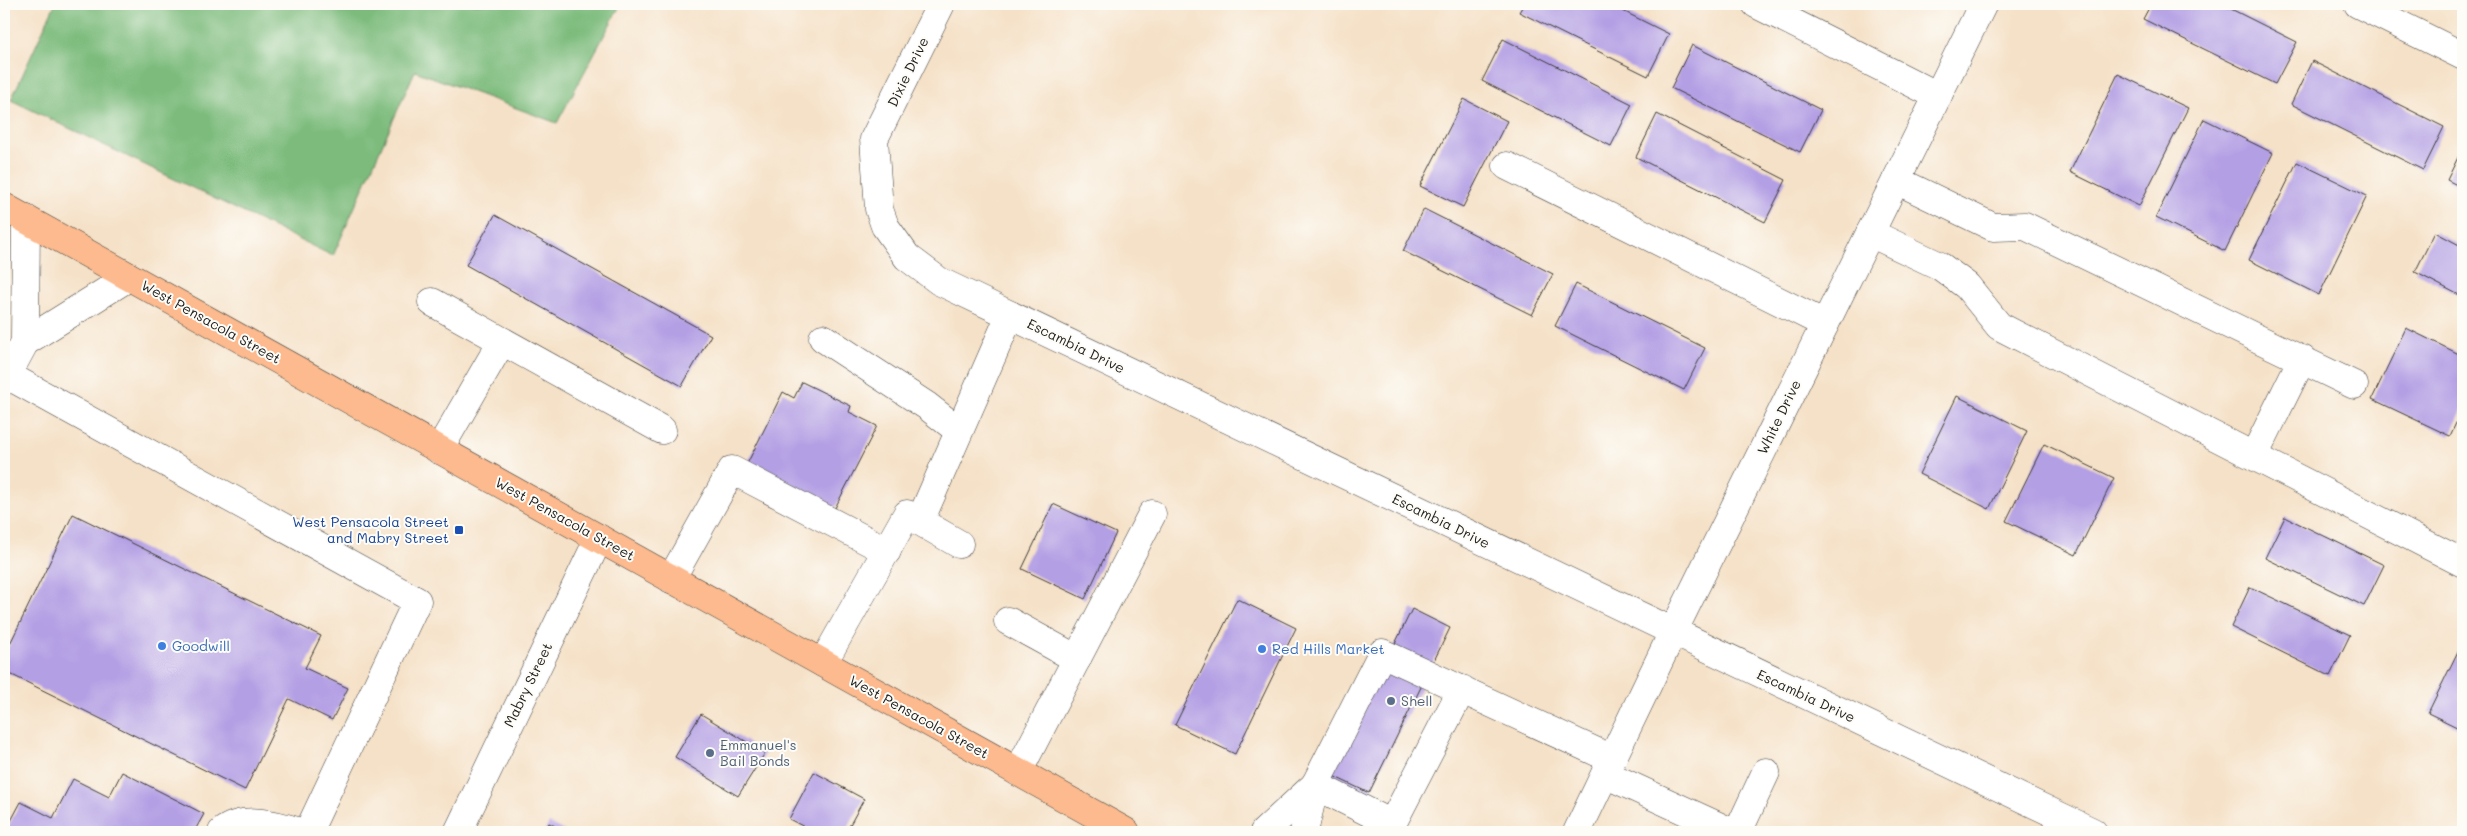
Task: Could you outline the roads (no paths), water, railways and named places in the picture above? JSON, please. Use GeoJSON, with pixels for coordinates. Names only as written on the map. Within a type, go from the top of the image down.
{"type":"FeatureCollection","features":[{"type":"Feature","properties":{"kind":"main road","name":"West Pensacola Street"},"geometry":{"type":"LineString","coordinates":[[15,213],[1126,832]]}},
{"type":"Feature","properties":{"kind":"street"},"geometry":{"type":"LineString","coordinates":[[1756,4],[1938,96]]}},
{"type":"Feature","properties":{"kind":"street","name":"White Drive"},"geometry":{"type":"LineString","coordinates":[[1577,832],[1673,632],[1983,4]]}},
{"type":"Feature","properties":{"kind":"street"},"geometry":{"type":"LineString","coordinates":[[2358,4],[2463,56]]}},
{"type":"Feature","properties":{"kind":"street","name":"Dixie Drive"},"geometry":{"type":"LineString","coordinates":[[874,139],[937,5]]}},
{"type":"Feature","properties":{"kind":"street","name":"Escambia Drive"},"geometry":{"type":"LineString","coordinates":[[874,139],[879,209],[885,226],[907,257],[939,281],[2093,832]]}},
{"type":"Feature","properties":{"kind":"street"},"geometry":{"type":"LineString","coordinates":[[1507,166],[1825,324]]}},
{"type":"Feature","properties":{"kind":"street"},"geometry":{"type":"LineString","coordinates":[[1896,180],[1992,227],[2025,226],[2354,385]]}},
{"type":"Feature","properties":{"kind":"street"},"geometry":{"type":"LineString","coordinates":[[15,213],[25,342]]}},
{"type":"Feature","properties":{"kind":"street"},"geometry":{"type":"LineString","coordinates":[[1870,233],[1940,266],[1967,286],[1999,326],[2463,563]]}},
{"type":"Feature","properties":{"kind":"street"},"geometry":{"type":"LineString","coordinates":[[129,277],[25,342],[5,378],[417,601],[308,832]]}},
{"type":"Feature","properties":{"kind":"street"},"geometry":{"type":"LineString","coordinates":[[432,302],[662,430]]}},
{"type":"Feature","properties":{"kind":"street"},"geometry":{"type":"LineString","coordinates":[[920,521],[1010,315]]}},
{"type":"Feature","properties":{"kind":"street"},"geometry":{"type":"LineString","coordinates":[[823,338],[927,406],[959,431]]}},
{"type":"Feature","properties":{"kind":"street"},"geometry":{"type":"LineString","coordinates":[[439,450],[502,341]]}},
{"type":"Feature","properties":{"kind":"street"},"geometry":{"type":"LineString","coordinates":[[2254,456],[2302,359]]}},
{"type":"Feature","properties":{"kind":"street"},"geometry":{"type":"LineString","coordinates":[[671,578],[732,470],[887,551]]}},
{"type":"Feature","properties":{"kind":"street"},"geometry":{"type":"LineString","coordinates":[[823,663],[907,514],[959,544]]}},
{"type":"Feature","properties":{"kind":"street"},"geometry":{"type":"LineString","coordinates":[[1018,772],[1152,514]]}},
{"type":"Feature","properties":{"kind":"street","name":"Mabry Street"},"geometry":{"type":"LineString","coordinates":[[458,832],[599,538]]}},
{"type":"Feature","properties":{"kind":"street"},"geometry":{"type":"LineString","coordinates":[[1008,621],[1077,659]]}},
{"type":"Feature","properties":{"kind":"street"},"geometry":{"type":"LineString","coordinates":[[1304,832],[1316,786],[1382,652],[1462,689],[1731,832]]}},
{"type":"Feature","properties":{"kind":"street"},"geometry":{"type":"LineString","coordinates":[[1316,786],[1392,824],[1462,689]]}},
{"type":"Feature","properties":{"kind":"street"},"geometry":{"type":"LineString","coordinates":[[1738,832],[1766,772]]}},
{"type":"Feature","properties":{"kind":"street"},"geometry":{"type":"LineString","coordinates":[[1264,832],[1316,786]]}},
{"type":"Feature","properties":{"kind":"street"},"geometry":{"type":"LineString","coordinates":[[222,832],[231,825],[256,822],[300,832]]}},
{"type":"Feature","properties":{"kind":"place","name":"West Pensacola Street and Mabry Street"},"geometry":{"type":"Point","coordinates":[459,530]}},
{"type":"Feature","properties":{"kind":"place","name":"Goodwill"},"geometry":{"type":"Point","coordinates":[162,646]}},
{"type":"Feature","properties":{"kind":"place","name":"Red Hills Market"},"geometry":{"type":"Point","coordinates":[1262,649]}},
{"type":"Feature","properties":{"kind":"place","name":"Shell"},"geometry":{"type":"Point","coordinates":[1391,701]}},
{"type":"Feature","properties":{"kind":"place","name":"Emmanuel's Bail Bonds"},"geometry":{"type":"Point","coordinates":[710,753]}}]}
